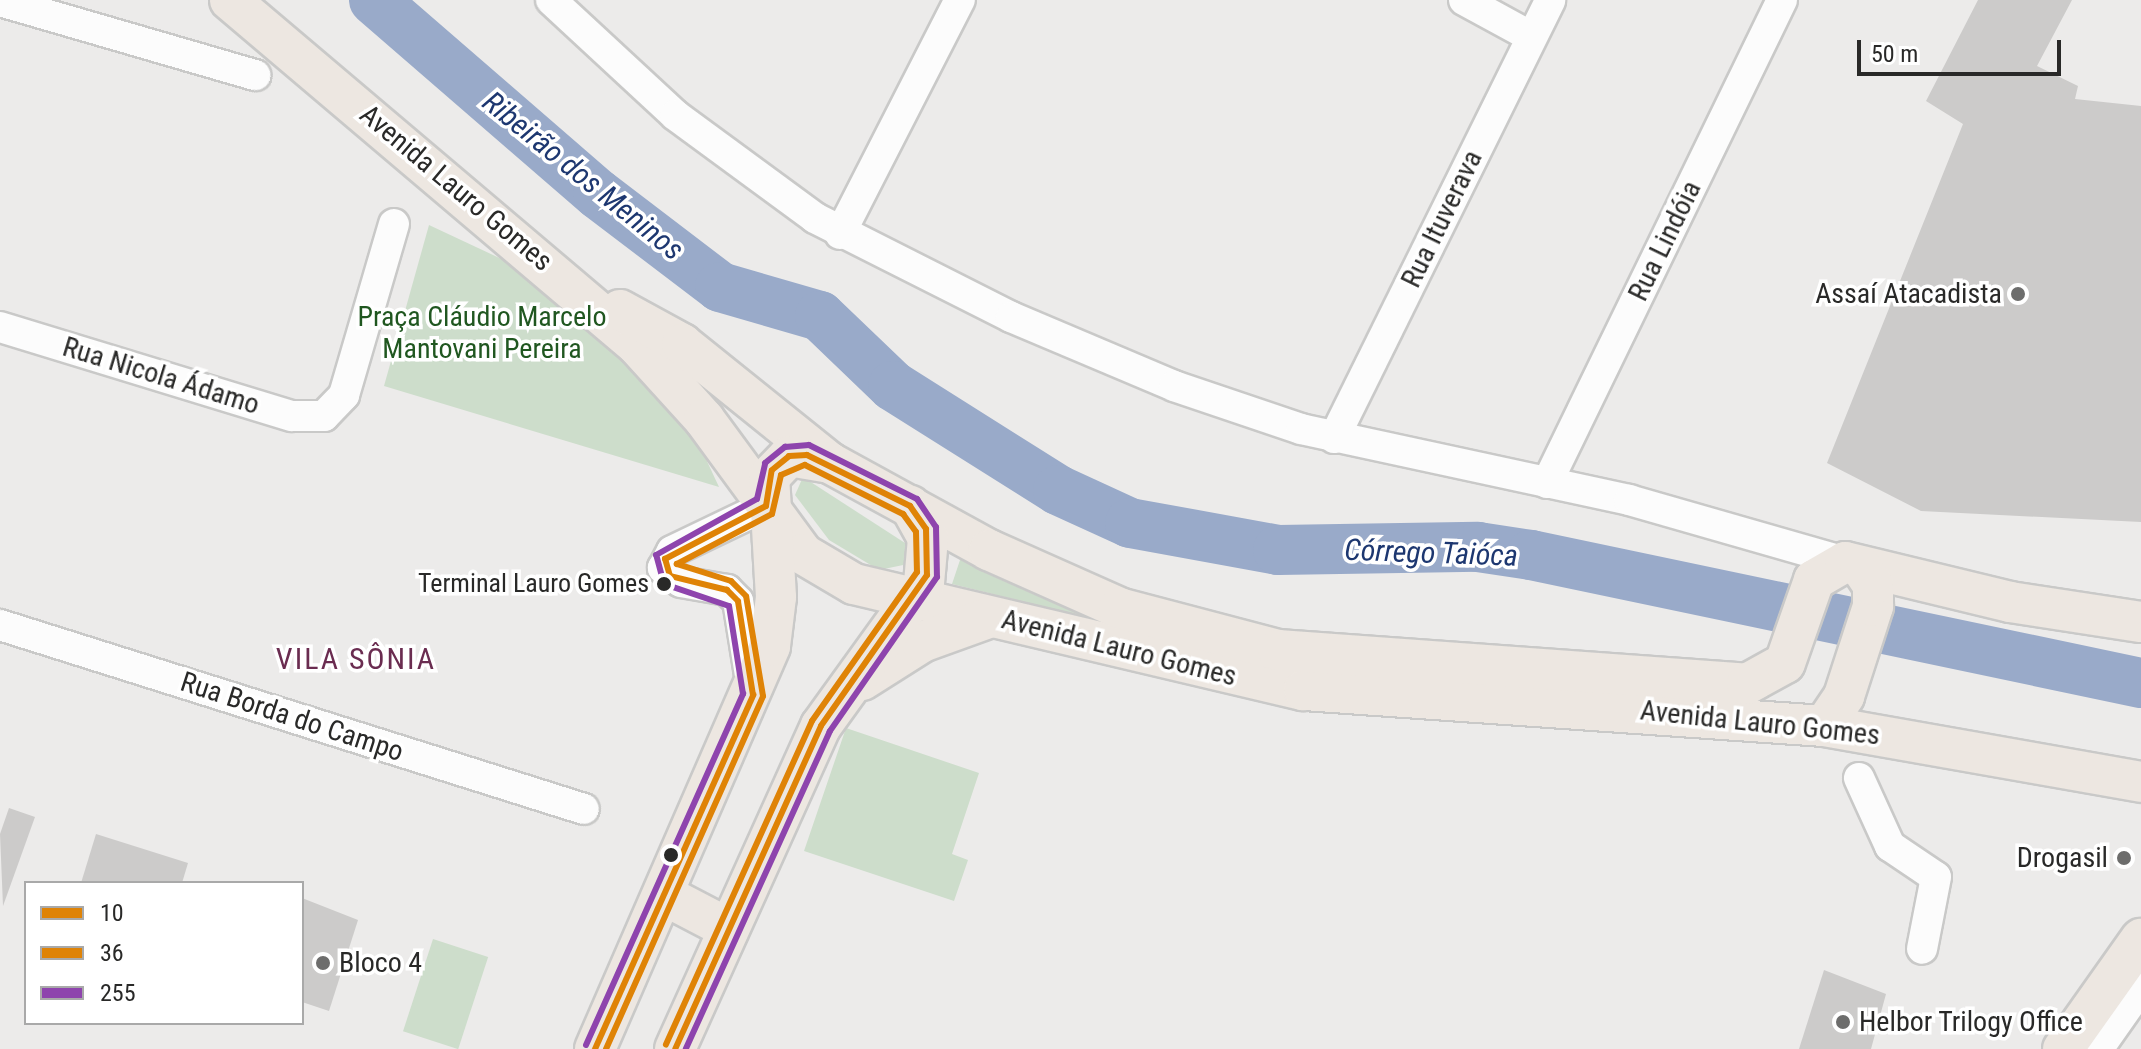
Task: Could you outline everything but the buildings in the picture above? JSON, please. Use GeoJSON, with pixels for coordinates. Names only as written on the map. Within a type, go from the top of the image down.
{"type":"FeatureCollection","features":[{"type":"Feature","properties":{"kind":"main road","name":"Avenida Lauro Gomes"},"geometry":{"type":"LineString","coordinates":[[230,0],[564,280],[673,381],[766,506],[824,570],[914,601],[995,616],[1304,690],[1824,726],[2141,782]]}},
{"type":"Feature","properties":{"kind":"main road","name":"Avenida Lauro Gomes"},"geometry":{"type":"LineString","coordinates":[[564,280],[682,344],[830,463],[910,506],[1119,608],[1278,650],[1721,686],[1767,678],[1793,646],[1810,591]]}},
{"type":"Feature","properties":{"kind":"main road"},"geometry":{"type":"LineString","coordinates":[[595,1049],[753,695],[776,597],[766,506],[769,477],[785,459],[830,463]]}},
{"type":"Feature","properties":{"kind":"main road"},"geometry":{"type":"LineString","coordinates":[[675,1049],[835,700],[914,601],[930,556],[926,529],[910,506]]}},
{"type":"Feature","properties":{"kind":"main road"},"geometry":{"type":"LineString","coordinates":[[1824,726],[1855,663],[1871,613],[1873,585],[1853,565]]}},
{"type":"Feature","properties":{"kind":"main road"},"geometry":{"type":"LineString","coordinates":[[1810,591],[1828,566],[1853,565],[2141,622]]}},
{"type":"Feature","properties":{"kind":"main road"},"geometry":{"type":"LineString","coordinates":[[835,700],[922,642],[995,616]]}},
{"type":"Feature","properties":{"kind":"main road","name":"Avenida Lauro Gomes"},"geometry":{"type":"LineString","coordinates":[[2098,775],[2141,799]]}},
{"type":"Feature","properties":{"kind":"main road"},"geometry":{"type":"LineString","coordinates":[[664,895],[729,929]]}},
{"type":"Feature","properties":{"kind":"main road"},"geometry":{"type":"LineString","coordinates":[[2063,1049],[2141,939]]}},
{"type":"Feature","properties":{"kind":"street"},"geometry":{"type":"LineString","coordinates":[[551,0],[675,115],[840,234],[1174,386],[1334,438],[1547,483],[1744,533],[1853,565]]}},
{"type":"Feature","properties":{"kind":"street"},"geometry":{"type":"LineString","coordinates":[[840,234],[960,0]]}},
{"type":"Feature","properties":{"kind":"street"},"geometry":{"type":"LineString","coordinates":[[1464,0],[1532,37]]}},
{"type":"Feature","properties":{"kind":"street","name":"Rua Ituverava"},"geometry":{"type":"LineString","coordinates":[[1334,438],[1550,0]]}},
{"type":"Feature","properties":{"kind":"street","name":"Rua Lindóia"},"geometry":{"type":"LineString","coordinates":[[1547,483],[1782,0]]}},
{"type":"Feature","properties":{"kind":"street"},"geometry":{"type":"LineString","coordinates":[[0,1],[255,75]]}},
{"type":"Feature","properties":{"kind":"street","name":"Rua Nicola Ádamo"},"geometry":{"type":"LineString","coordinates":[[0,327],[292,416],[324,416],[344,395],[394,224]]}},
{"type":"Feature","properties":{"kind":"street"},"geometry":{"type":"LineString","coordinates":[[753,695],[738,601],[727,590],[681,582],[663,568],[672,551],[766,506]]}},
{"type":"Feature","properties":{"kind":"street"},"geometry":{"type":"LineString","coordinates":[[1744,533],[1801,563],[1810,591]]}},
{"type":"Feature","properties":{"kind":"street","name":"Rua Borda do Campo"},"geometry":{"type":"LineString","coordinates":[[0,625],[584,809]]}},
{"type":"Feature","properties":{"kind":"street"},"geometry":{"type":"LineString","coordinates":[[1859,778],[1890,846],[1936,877],[1922,949]]}},
{"type":"Feature","properties":{"kind":"street"},"geometry":{"type":"LineString","coordinates":[[2098,1049],[2141,988]]}},
{"type":"Feature","properties":{"kind":"green space","name":"Praça Cláudio Marcelo Mantovani Pereira"},"geometry":{"type":"Polygon","coordinates":[[[429,225],[540,277],[646,377],[698,442],[719,487],[384,386],[429,225]]]}},
{"type":"Feature","properties":{"kind":"green space"},"geometry":{"type":"Polygon","coordinates":[[[803,477],[905,543],[908,564],[879,570],[829,540],[795,495],[803,477]]]}},
{"type":"Feature","properties":{"kind":"green space"},"geometry":{"type":"Polygon","coordinates":[[[962,554],[1094,619],[952,584],[962,554]]]}},
{"type":"Feature","properties":{"kind":"green space"},"geometry":{"type":"Polygon","coordinates":[[[846,728],[979,773],[952,854],[968,860],[954,901],[804,851],[846,728]]]}},
{"type":"Feature","properties":{"kind":"green space"},"geometry":{"type":"Polygon","coordinates":[[[433,939],[488,957],[458,1049],[403,1031],[433,939]]]}},
{"type":"Feature","properties":{"kind":"waterway","name":"Córrego Taióca"},"geometry":{"type":"LineString","coordinates":[[374,0],[598,194],[720,287],[820,316],[893,386],[1058,490],[1130,523],[1278,550],[1478,547],[1531,555],[2141,683]]}},
{"type":"Feature","properties":{"kind":"transit line","name":"255"},"geometry":{"type":"LineString","coordinates":[[586,1045],[743,694],[729,606],[664,584],[656,555],[757,499],[765,463],[785,447],[809,445],[917,499],[936,527],[937,577],[830,731],[686,1049]]}},
{"type":"Feature","properties":{"kind":"transit line","name":"10"},"geometry":{"type":"LineString","coordinates":[[595,1049],[753,695],[738,601],[727,590],[670,576],[665,559],[766,506],[772,470],[789,456],[807,455],[910,506],[926,529],[927,575],[821,726],[675,1049]]}},
{"type":"Feature","properties":{"kind":"transit line","name":"36"},"geometry":{"type":"LineString","coordinates":[[606,1049],[763,696],[746,596],[731,581],[677,564],[772,514],[781,475],[805,465],[903,514],[916,532],[917,572],[812,721],[666,1045]]}},
{"type":"Feature","properties":{"kind":"place","name":"Assaí Atacadista"},"geometry":{"type":"Point","coordinates":[2018,294]}},
{"type":"Feature","properties":{"kind":"place","name":"Terminal Lauro Gomes"},"geometry":{"type":"Point","coordinates":[664,584]}},
{"type":"Feature","properties":{"kind":"place","name":"Drogasil"},"geometry":{"type":"Point","coordinates":[2124,858]}},
{"type":"Feature","properties":{"kind":"place","name":"Bloco 4"},"geometry":{"type":"Point","coordinates":[323,963]}},
{"type":"Feature","properties":{"kind":"place","name":"Helbor Trilogy Office"},"geometry":{"type":"Point","coordinates":[1843,1022]}},
{"type":"Feature","properties":{"kind":"district","name":"VILA SÔNIA"},"geometry":{"type":"Point","coordinates":[356,659]}},
{"type":"Feature","properties":{"kind":"water label","name":"Ribeirão dos Meninos"},"geometry":{"type":"Point","coordinates":[583,176]}}]}
